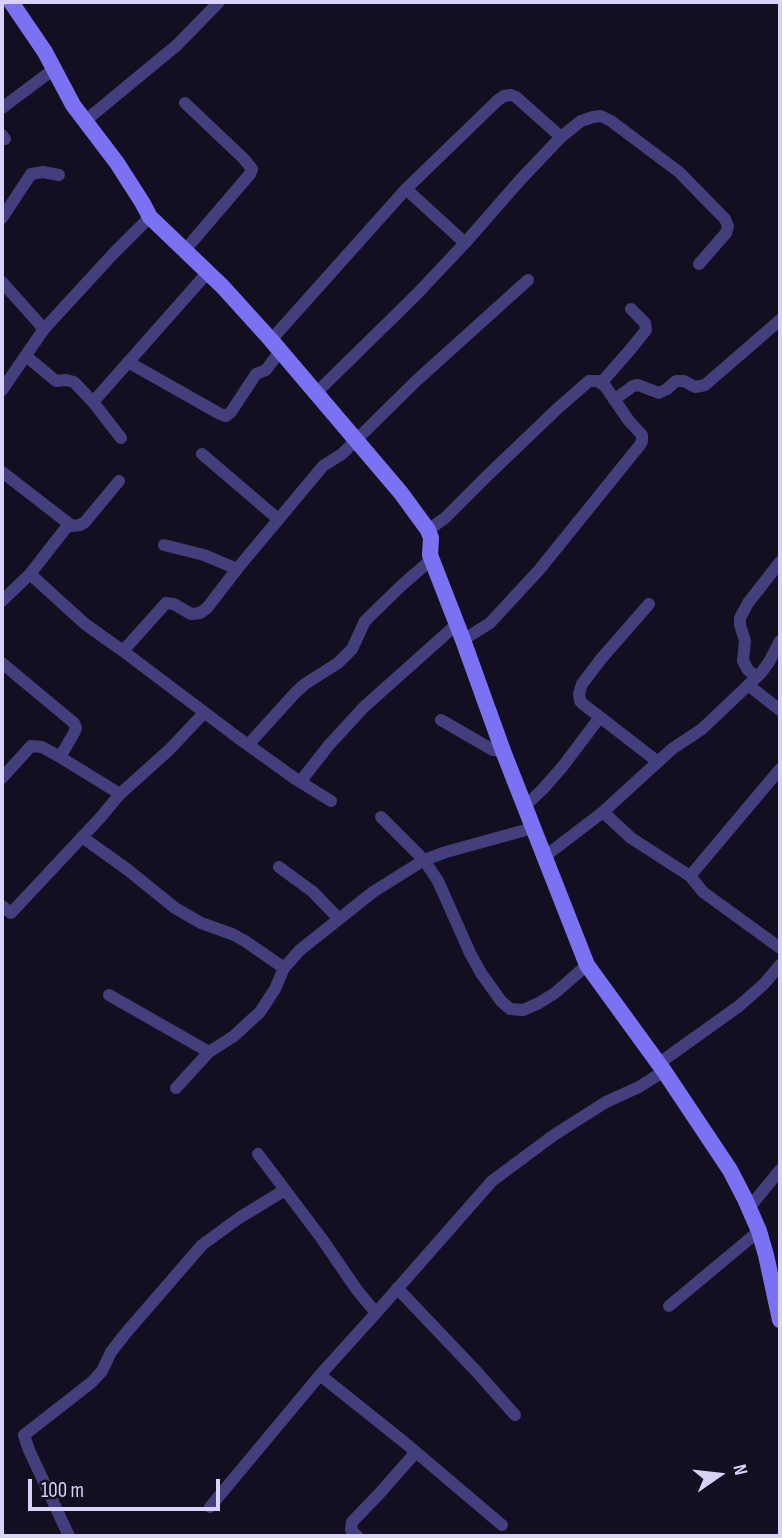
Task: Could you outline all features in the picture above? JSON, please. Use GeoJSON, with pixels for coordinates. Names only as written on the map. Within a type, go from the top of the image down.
{"type":"FeatureCollection","features":[{"type":"Feature","properties":{"kind":"street"},"geometry":{"type":"LineString","coordinates":[[12,2],[31,29],[73,104],[117,163],[150,217],[208,272],[275,345],[401,493],[428,530],[431,538],[429,552],[587,965],[718,1151],[749,1208],[766,1255],[780,1320]]}},
{"type":"Feature","properties":{"kind":"street"},"geometry":{"type":"LineString","coordinates":[[85,121],[177,45],[219,2]]}},
{"type":"Feature","properties":{"kind":"street"},"geometry":{"type":"LineString","coordinates":[[2,108],[54,69]]}},
{"type":"Feature","properties":{"kind":"street"},"geometry":{"type":"LineString","coordinates":[[128,362],[226,416],[256,374],[266,370],[275,345],[406,188],[504,96],[516,97],[561,137]]}},
{"type":"Feature","properties":{"kind":"street"},"geometry":{"type":"LineString","coordinates":[[185,103],[252,169],[185,250]]}},
{"type":"Feature","properties":{"kind":"street"},"geometry":{"type":"LineString","coordinates":[[316,393],[366,346],[465,243],[521,178],[561,137],[581,121],[601,116],[611,121],[679,172],[725,219],[728,226],[726,233],[699,264]]}},
{"type":"Feature","properties":{"kind":"street"},"geometry":{"type":"LineString","coordinates":[[2,218],[32,174],[43,172],[59,175]]}},
{"type":"Feature","properties":{"kind":"street"},"geometry":{"type":"LineString","coordinates":[[406,188],[465,243]]}},
{"type":"Feature","properties":{"kind":"street"},"geometry":{"type":"LineString","coordinates":[[2,390],[44,329],[150,217]]}},
{"type":"Feature","properties":{"kind":"street"},"geometry":{"type":"LineString","coordinates":[[93,402],[208,272]]}},
{"type":"Feature","properties":{"kind":"street"},"geometry":{"type":"LineString","coordinates":[[123,651],[166,603],[174,604],[191,614],[200,613],[207,608],[323,466],[356,440],[528,280]]}},
{"type":"Feature","properties":{"kind":"street"},"geometry":{"type":"LineString","coordinates":[[2,282],[44,329]]}},
{"type":"Feature","properties":{"kind":"street"},"geometry":{"type":"LineString","coordinates":[[601,383],[646,330],[645,323],[631,309]]}},
{"type":"Feature","properties":{"kind":"street"},"geometry":{"type":"LineString","coordinates":[[614,400],[633,386],[659,393],[676,381],[684,381],[695,387],[705,385],[780,320]]}},
{"type":"Feature","properties":{"kind":"street"},"geometry":{"type":"LineString","coordinates":[[26,356],[56,381],[74,382],[121,438]]}},
{"type":"Feature","properties":{"kind":"street"},"geometry":{"type":"LineString","coordinates":[[428,530],[445,518],[487,475],[589,381],[601,383],[642,435],[640,445],[539,570],[490,623],[463,640]]}},
{"type":"Feature","properties":{"kind":"street"},"geometry":{"type":"LineString","coordinates":[[202,454],[278,519]]}},
{"type":"Feature","properties":{"kind":"street"},"geometry":{"type":"LineString","coordinates":[[2,472],[75,526],[85,522],[119,481]]}},
{"type":"Feature","properties":{"kind":"street"},"geometry":{"type":"LineString","coordinates":[[2,601],[30,574],[69,524]]}},
{"type":"Feature","properties":{"kind":"street"},"geometry":{"type":"LineString","coordinates":[[164,545],[204,555],[237,569]]}},
{"type":"Feature","properties":{"kind":"street"},"geometry":{"type":"LineString","coordinates":[[248,745],[296,692],[338,663],[352,649],[365,621],[432,559]]}},
{"type":"Feature","properties":{"kind":"street"},"geometry":{"type":"LineString","coordinates":[[780,562],[748,603],[740,618],[745,641],[743,661],[752,681],[780,710]]}},
{"type":"Feature","properties":{"kind":"street"},"geometry":{"type":"LineString","coordinates":[[30,574],[85,624],[248,745],[331,801]]}},
{"type":"Feature","properties":{"kind":"street"},"geometry":{"type":"LineString","coordinates":[[649,604],[601,659],[582,684],[579,694],[580,701],[658,761]]}},
{"type":"Feature","properties":{"kind":"street"},"geometry":{"type":"LineString","coordinates":[[300,782],[365,707],[457,624]]}},
{"type":"Feature","properties":{"kind":"street"},"geometry":{"type":"LineString","coordinates":[[544,857],[603,812],[672,749],[702,729],[769,662],[780,641]]}},
{"type":"Feature","properties":{"kind":"street"},"geometry":{"type":"LineString","coordinates":[[2,663],[74,723],[74,733],[60,757]]}},
{"type":"Feature","properties":{"kind":"street"},"geometry":{"type":"LineString","coordinates":[[5,914],[82,837],[120,794],[169,750],[204,713]]}},
{"type":"Feature","properties":{"kind":"street"},"geometry":{"type":"LineString","coordinates":[[525,806],[563,766],[600,717]]}},
{"type":"Feature","properties":{"kind":"street"},"geometry":{"type":"LineString","coordinates":[[441,720],[493,750],[503,751]]}},
{"type":"Feature","properties":{"kind":"street"},"geometry":{"type":"LineString","coordinates":[[2,778],[31,746],[42,747],[120,794]]}},
{"type":"Feature","properties":{"kind":"street"},"geometry":{"type":"LineString","coordinates":[[690,876],[780,769]]}},
{"type":"Feature","properties":{"kind":"street"},"geometry":{"type":"LineString","coordinates":[[603,812],[631,838],[690,876],[703,892],[780,948]]}},
{"type":"Feature","properties":{"kind":"street"},"geometry":{"type":"LineString","coordinates":[[381,817],[424,860],[438,881],[481,973],[510,1009],[523,1010],[539,1003],[587,965]]}},
{"type":"Feature","properties":{"kind":"street"},"geometry":{"type":"LineString","coordinates":[[176,1088],[209,1052],[234,1036],[260,1012],[275,989],[284,968],[309,942],[373,892],[424,860],[533,828]]}},
{"type":"Feature","properties":{"kind":"street"},"geometry":{"type":"LineString","coordinates":[[82,837],[175,908],[201,923],[245,941],[284,968]]}},
{"type":"Feature","properties":{"kind":"street"},"geometry":{"type":"LineString","coordinates":[[279,867],[313,892],[339,919]]}},
{"type":"Feature","properties":{"kind":"street"},"geometry":{"type":"LineString","coordinates":[[210,1507],[320,1375],[492,1181],[554,1135],[639,1087],[739,1006],[764,984],[780,965]]}},
{"type":"Feature","properties":{"kind":"street"},"geometry":{"type":"LineString","coordinates":[[109,995],[209,1052]]}},
{"type":"Feature","properties":{"kind":"street"},"geometry":{"type":"LineString","coordinates":[[258,1154],[376,1313]]}},
{"type":"Feature","properties":{"kind":"street"},"geometry":{"type":"LineString","coordinates":[[749,1208],[780,1170]]}},
{"type":"Feature","properties":{"kind":"street"},"geometry":{"type":"LineString","coordinates":[[69,1536],[24,1435],[92,1382],[102,1371],[111,1352],[202,1245],[285,1190]]}},
{"type":"Feature","properties":{"kind":"street"},"geometry":{"type":"LineString","coordinates":[[670,1306],[758,1231]]}},
{"type":"Feature","properties":{"kind":"street"},"geometry":{"type":"LineString","coordinates":[[397,1288],[514,1415]]}},
{"type":"Feature","properties":{"kind":"street"},"geometry":{"type":"LineString","coordinates":[[320,1375],[502,1525]]}},
{"type":"Feature","properties":{"kind":"street"},"geometry":{"type":"LineString","coordinates":[[357,1536],[351,1530],[352,1522],[416,1452]]}}]}
